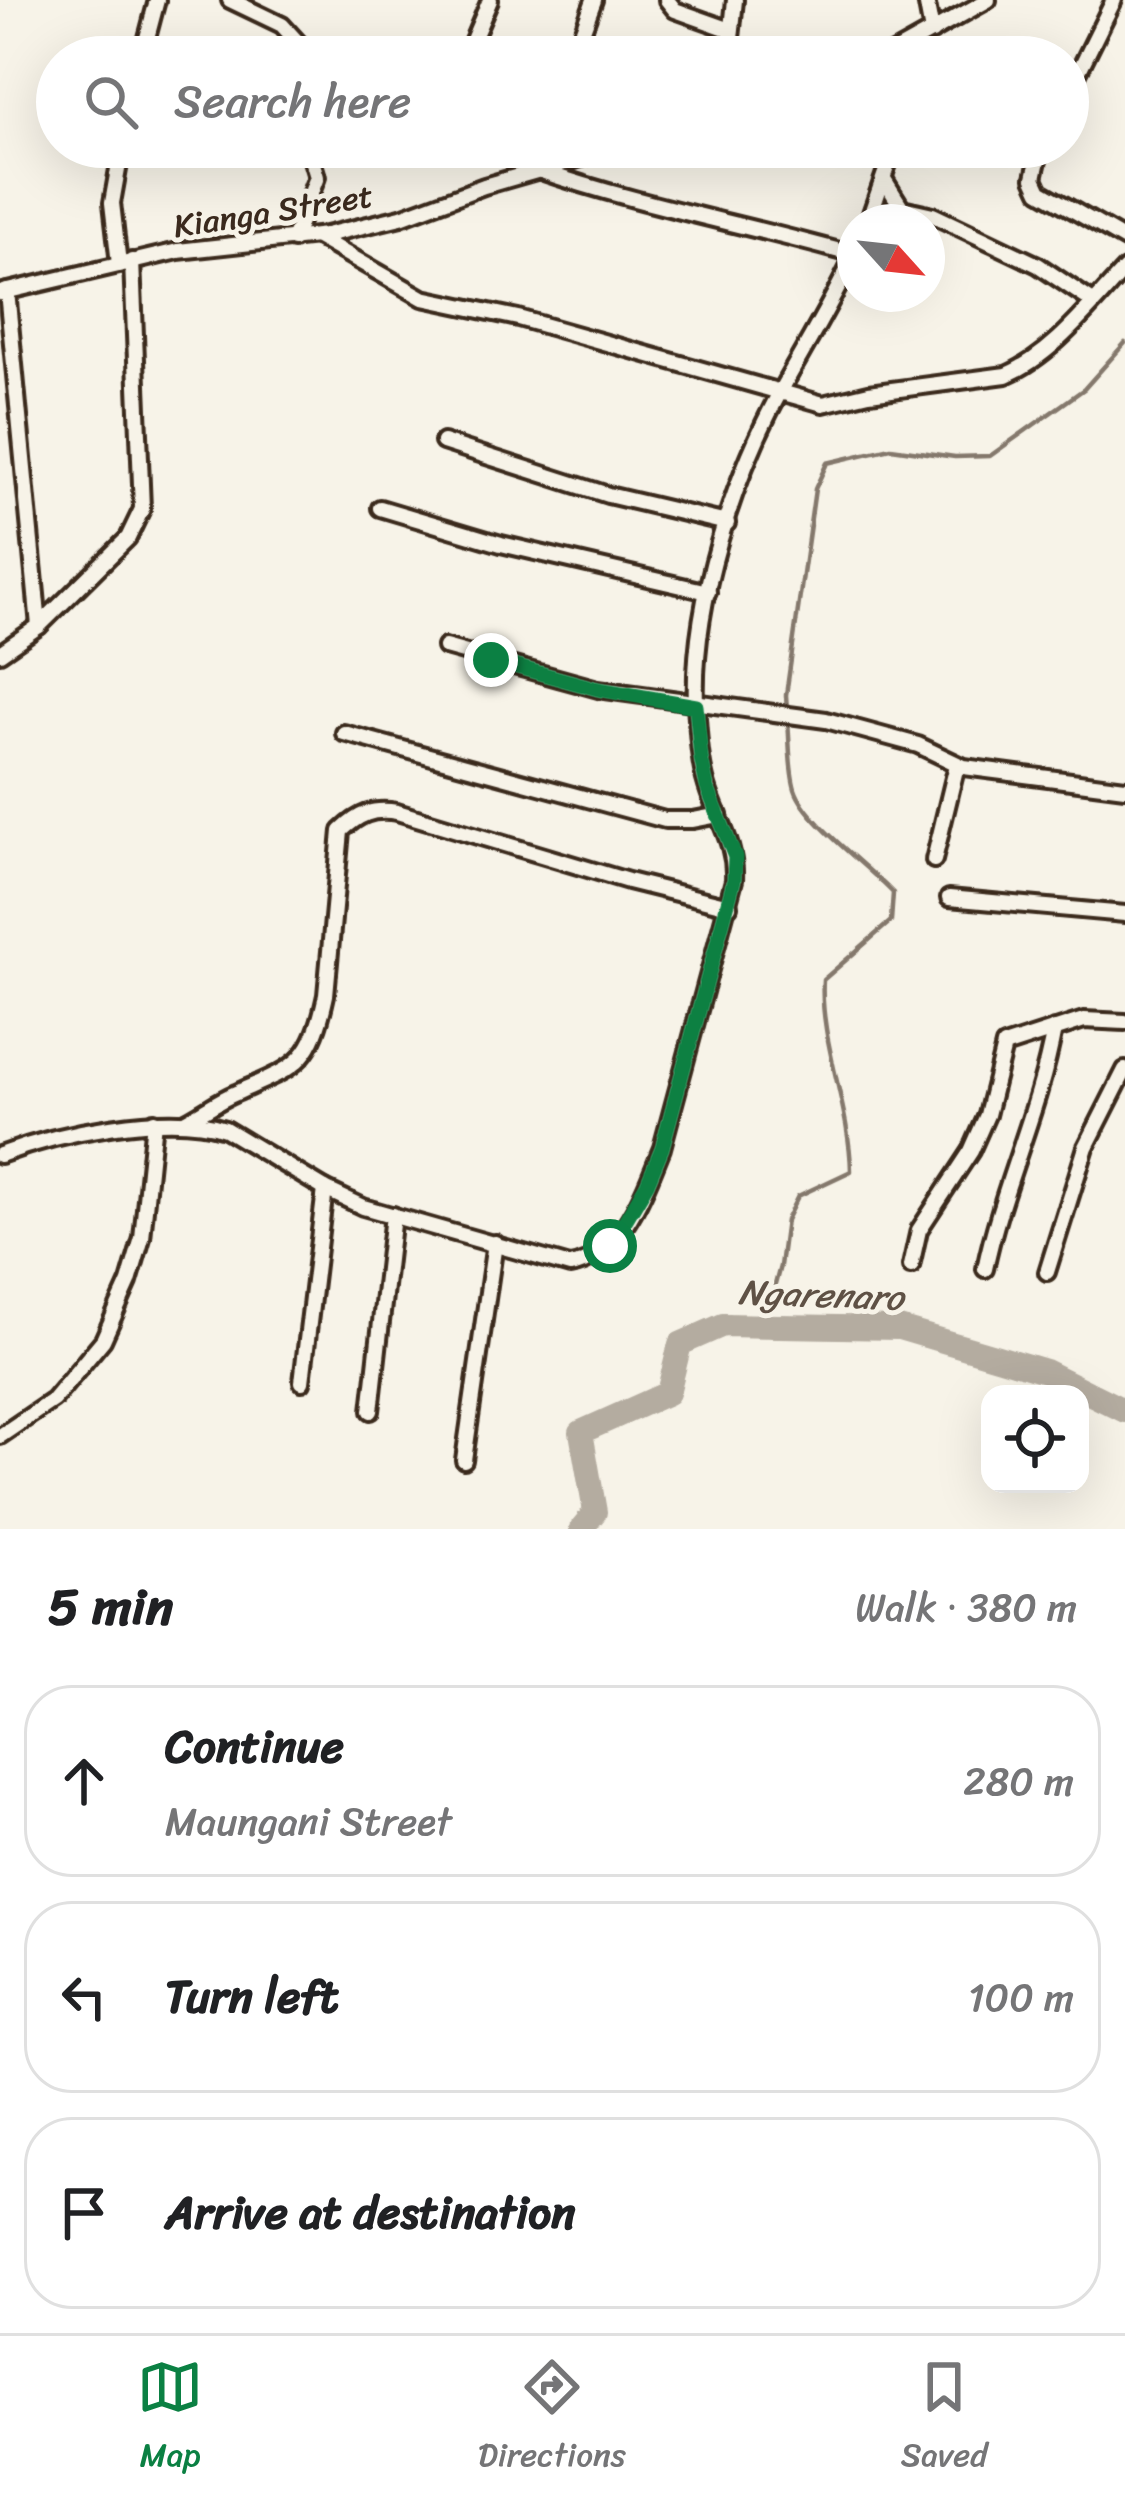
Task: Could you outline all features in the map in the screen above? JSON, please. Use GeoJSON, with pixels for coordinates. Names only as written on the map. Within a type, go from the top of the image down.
{"type":"FeatureCollection","features":[{"type":"Feature","properties":{"kind":"street"},"geometry":{"type":"LineString","coordinates":[[148,36],[157,0]]}},
{"type":"Feature","properties":{"kind":"street"},"geometry":{"type":"LineString","coordinates":[[230,0],[282,25],[294,36]]}},
{"type":"Feature","properties":{"kind":"street"},"geometry":{"type":"LineString","coordinates":[[475,36],[490,0]]}},
{"type":"Feature","properties":{"kind":"street"},"geometry":{"type":"LineString","coordinates":[[581,36],[594,0]]}},
{"type":"Feature","properties":{"kind":"street"},"geometry":{"type":"LineString","coordinates":[[667,0],[675,10],[731,30]]}},
{"type":"Feature","properties":{"kind":"street"},"geometry":{"type":"LineString","coordinates":[[731,36],[735,0]]}},
{"type":"Feature","properties":{"kind":"street"},"geometry":{"type":"LineString","coordinates":[[926,0],[927,36],[988,0]]}},
{"type":"Feature","properties":{"kind":"street"},"geometry":{"type":"LineString","coordinates":[[1089,51],[1114,0]]}},
{"type":"Feature","properties":{"kind":"street"},"geometry":{"type":"LineString","coordinates":[[0,653],[39,626],[128,538],[142,509],[126,263],[112,203],[118,168]]}},
{"type":"Feature","properties":{"kind":"street"},"geometry":{"type":"LineString","coordinates":[[293,240],[317,177],[314,168]]}},
{"type":"Feature","properties":{"kind":"street","name":"Kianga Street"},"geometry":{"type":"LineString","coordinates":[[3,292],[178,250],[317,237],[400,217],[541,168]]}},
{"type":"Feature","properties":{"kind":"street"},"geometry":{"type":"LineString","coordinates":[[875,204],[887,168]]}},
{"type":"Feature","properties":{"kind":"street"},"geometry":{"type":"LineString","coordinates":[[1036,168],[1034,178],[1040,190],[1125,240]]}},
{"type":"Feature","properties":{"kind":"street"},"geometry":{"type":"LineString","coordinates":[[538,170],[635,202],[837,250]]}},
{"type":"Feature","properties":{"kind":"street"},"geometry":{"type":"LineString","coordinates":[[884,179],[902,208],[933,215],[1038,265],[1093,302]]}},
{"type":"Feature","properties":{"kind":"street"},"geometry":{"type":"LineString","coordinates":[[317,237],[422,298],[518,318],[823,404],[1006,375],[1035,358],[1125,268]]}},
{"type":"Feature","properties":{"kind":"street"},"geometry":{"type":"LineString","coordinates":[[0,1155],[33,1144],[154,1121],[187,1121],[225,1130],[325,1189],[393,1215],[570,1266],[591,1262],[610,1246],[647,1184],[662,1148],[729,906],[735,857],[704,773],[696,706],[696,667],[708,592],[749,458],[837,288]]}},
{"type":"Feature","properties":{"kind":"street"},"geometry":{"type":"LineString","coordinates":[[3,292],[39,626]]}},
{"type":"Feature","properties":{"kind":"street"},"geometry":{"type":"LineString","coordinates":[[442,442],[608,495],[728,523]]}},
{"type":"Feature","properties":{"kind":"street"},"geometry":{"type":"LineString","coordinates":[[380,508],[547,556],[708,592]]}},
{"type":"Feature","properties":{"kind":"street"},"geometry":{"type":"LineString","coordinates":[[445,647],[598,689],[696,706],[826,720],[918,746],[957,765],[1125,788]]}},
{"type":"Feature","properties":{"kind":"street"},"geometry":{"type":"LineString","coordinates":[[344,733],[665,820],[719,815]]}},
{"type":"Feature","properties":{"kind":"street"},"geometry":{"type":"LineString","coordinates":[[934,860],[957,765]]}},
{"type":"Feature","properties":{"kind":"street"},"geometry":{"type":"LineString","coordinates":[[187,1121],[240,1091],[271,1081],[306,1052],[326,995],[341,831],[357,816],[378,809],[397,812],[729,906]]}},
{"type":"Feature","properties":{"kind":"street"},"geometry":{"type":"LineString","coordinates":[[949,898],[1125,914]]}},
{"type":"Feature","properties":{"kind":"street"},"geometry":{"type":"LineString","coordinates":[[911,1267],[919,1230],[971,1151],[987,1115],[1004,1046],[1084,1020],[1125,1022]]}},
{"type":"Feature","properties":{"kind":"street"},"geometry":{"type":"LineString","coordinates":[[985,1269],[1004,1190],[1035,1112],[1054,1029]]}},
{"type":"Feature","properties":{"kind":"street"},"geometry":{"type":"LineString","coordinates":[[1047,1272],[1087,1147],[1125,1070]]}},
{"type":"Feature","properties":{"kind":"street"},"geometry":{"type":"LineString","coordinates":[[0,1436],[52,1400],[103,1340],[142,1238],[154,1121]]}},
{"type":"Feature","properties":{"kind":"street"},"geometry":{"type":"LineString","coordinates":[[302,1382],[325,1189]]}},
{"type":"Feature","properties":{"kind":"street"},"geometry":{"type":"LineString","coordinates":[[371,1411],[393,1215]]}},
{"type":"Feature","properties":{"kind":"street"},"geometry":{"type":"LineString","coordinates":[[464,1460],[495,1244]]}},
{"type":"Feature","properties":{"kind":"waterway"},"geometry":{"type":"LineString","coordinates":[[787,710],[815,489],[827,463],[891,448],[955,457],[990,456],[1084,389],[1125,343]]}},
{"type":"Feature","properties":{"kind":"waterway"},"geometry":{"type":"LineString","coordinates":[[764,1326],[786,1220],[798,1196],[851,1171],[826,1026],[823,980],[891,921],[893,893],[801,802],[792,773],[788,721]]}},
{"type":"Feature","properties":{"kind":"waterway","name":"Ngarenaro"},"geometry":{"type":"LineString","coordinates":[[581,1529],[595,1512],[581,1432],[668,1393],[680,1344],[723,1325],[899,1328],[1045,1371],[1125,1411]]}},
{"type":"Feature","properties":{"kind":"route"},"geometry":{"type":"LineString","coordinates":[[491,660],[598,689],[696,706],[707,787],[735,857],[729,906],[662,1148],[647,1184],[610,1246]]}}]}
